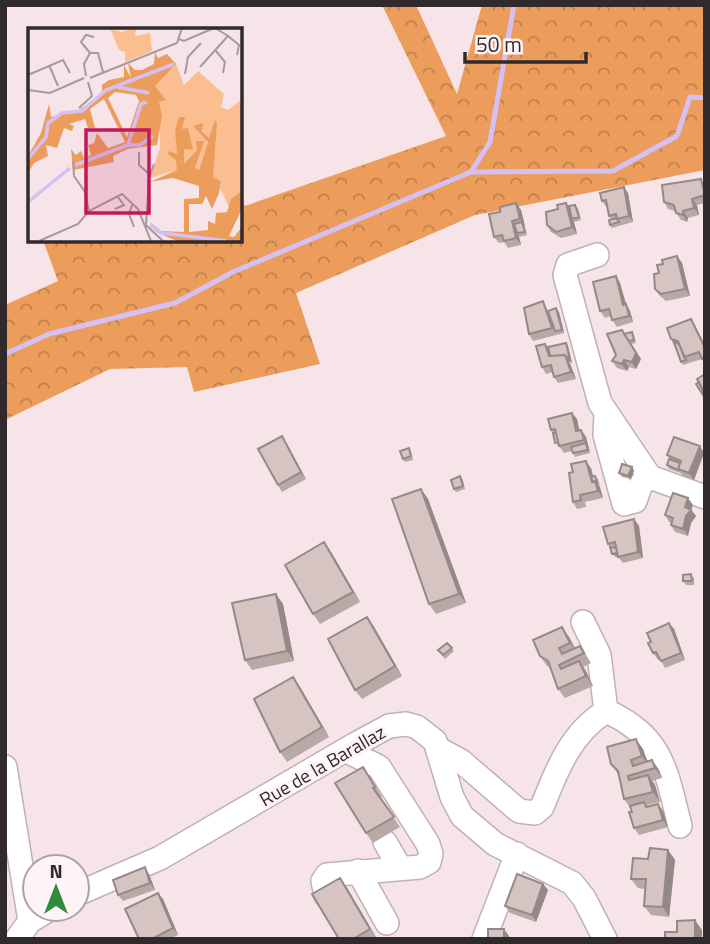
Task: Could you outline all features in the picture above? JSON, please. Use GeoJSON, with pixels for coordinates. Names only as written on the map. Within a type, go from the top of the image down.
{"type":"FeatureCollection","features":[{"type":"Feature","properties":{"kind":"street"},"geometry":{"type":"LineString","coordinates":[[597,255],[568,265],[565,275],[600,403],[650,477],[705,497]]}},
{"type":"Feature","properties":{"kind":"street"},"geometry":{"type":"LineString","coordinates":[[606,413],[605,435],[624,504],[635,501],[641,484],[650,477]]}},
{"type":"Feature","properties":{"kind":"street"},"geometry":{"type":"LineString","coordinates":[[583,622],[599,655],[606,711],[630,722],[662,759],[680,826]]}},
{"type":"Feature","properties":{"kind":"street","name":"Rue de la Barallaz"},"geometry":{"type":"LineString","coordinates":[[91,888],[160,858],[389,726],[406,724],[429,734],[437,748],[461,761],[519,811],[535,813],[542,807],[574,738],[590,721],[606,711]]}},
{"type":"Feature","properties":{"kind":"street"},"geometry":{"type":"LineString","coordinates":[[437,748],[452,797],[462,816],[495,844],[572,883],[584,898],[605,939]]}},
{"type":"Feature","properties":{"kind":"street"},"geometry":{"type":"LineString","coordinates":[[326,895],[323,881],[327,875],[420,867],[429,862],[428,844],[379,767],[345,750]]}},
{"type":"Feature","properties":{"kind":"street"},"geometry":{"type":"LineString","coordinates":[[5,767],[21,859]]}},
{"type":"Feature","properties":{"kind":"street"},"geometry":{"type":"LineString","coordinates":[[385,842],[400,868]]}},
{"type":"Feature","properties":{"kind":"street"},"geometry":{"type":"LineString","coordinates":[[484,939],[517,854]]}},
{"type":"Feature","properties":{"kind":"street"},"geometry":{"type":"LineString","coordinates":[[358,871],[387,923]]}},
{"type":"Feature","properties":{"kind":"green space"},"geometry":{"type":"Polygon","coordinates":[[[382,5],[416,5],[457,94],[482,5],[705,5],[705,170],[475,215],[296,293],[320,364],[194,392],[187,367],[110,369],[5,420],[5,305],[58,281],[44,242],[242,242],[242,201],[245,206],[446,136],[382,5]]]}},
{"type":"Feature","properties":{"kind":"building"},"geometry":{"type":"Polygon","coordinates":[[[701,179],[705,195],[692,199],[694,208],[683,211],[683,215],[676,213],[674,205],[664,202],[662,185],[701,179]]]}},
{"type":"Feature","properties":{"kind":"building"},"geometry":{"type":"Polygon","coordinates":[[[624,187],[629,216],[617,219],[616,214],[609,216],[606,200],[602,201],[600,193],[624,187]]]}},
{"type":"Feature","properties":{"kind":"building"},"geometry":{"type":"Polygon","coordinates":[[[516,203],[520,219],[512,221],[516,238],[504,241],[502,235],[494,237],[489,214],[500,212],[500,207],[516,203]]]}},
{"type":"Feature","properties":{"kind":"building"},"geometry":{"type":"Polygon","coordinates":[[[566,203],[572,227],[556,232],[547,225],[546,212],[558,209],[557,205],[566,203]]]}},
{"type":"Feature","properties":{"kind":"building"},"geometry":{"type":"Polygon","coordinates":[[[575,205],[579,217],[572,219],[569,206],[575,205]]]}},
{"type":"Feature","properties":{"kind":"building"},"geometry":{"type":"Polygon","coordinates":[[[617,218],[619,222],[610,225],[609,220],[617,218]]]}},
{"type":"Feature","properties":{"kind":"building"},"geometry":{"type":"Polygon","coordinates":[[[522,222],[525,232],[517,233],[514,224],[522,222]]]}},
{"type":"Feature","properties":{"kind":"building"},"geometry":{"type":"Polygon","coordinates":[[[677,256],[685,289],[661,294],[655,289],[654,274],[659,273],[657,265],[663,264],[662,260],[677,256]]]}},
{"type":"Feature","properties":{"kind":"building"},"geometry":{"type":"Polygon","coordinates":[[[616,276],[623,305],[626,304],[629,316],[612,320],[609,309],[600,311],[593,282],[616,276]]]}},
{"type":"Feature","properties":{"kind":"building"},"geometry":{"type":"Polygon","coordinates":[[[543,301],[552,328],[529,334],[524,308],[543,301]]]}},
{"type":"Feature","properties":{"kind":"building"},"geometry":{"type":"Polygon","coordinates":[[[556,308],[562,330],[555,331],[548,311],[556,308]]]}},
{"type":"Feature","properties":{"kind":"building"},"geometry":{"type":"Polygon","coordinates":[[[691,319],[705,348],[705,358],[702,359],[699,352],[684,357],[678,341],[671,339],[667,328],[691,319]]]}},
{"type":"Feature","properties":{"kind":"building"},"geometry":{"type":"Polygon","coordinates":[[[622,330],[636,353],[632,362],[624,360],[622,364],[612,361],[616,355],[607,334],[622,330]]]}},
{"type":"Feature","properties":{"kind":"building"},"geometry":{"type":"Polygon","coordinates":[[[632,332],[634,340],[629,341],[624,334],[632,332]]]}},
{"type":"Feature","properties":{"kind":"building"},"geometry":{"type":"Polygon","coordinates":[[[674,342],[679,344],[686,360],[681,362],[674,342]]]}},
{"type":"Feature","properties":{"kind":"building"},"geometry":{"type":"Polygon","coordinates":[[[566,343],[570,360],[565,355],[550,356],[548,347],[566,343]]]}},
{"type":"Feature","properties":{"kind":"building"},"geometry":{"type":"Polygon","coordinates":[[[545,344],[549,356],[565,355],[571,372],[554,377],[551,365],[542,367],[536,346],[545,344]]]}},
{"type":"Feature","properties":{"kind":"building"},"geometry":{"type":"Polygon","coordinates":[[[705,374],[705,395],[697,379],[705,374]]]}},
{"type":"Feature","properties":{"kind":"building"},"geometry":{"type":"Polygon","coordinates":[[[699,382],[705,395],[705,398],[696,384],[699,382]]]}},
{"type":"Feature","properties":{"kind":"building"},"geometry":{"type":"Polygon","coordinates":[[[572,413],[576,431],[581,430],[584,440],[559,446],[555,429],[551,430],[548,419],[572,413]]]}},
{"type":"Feature","properties":{"kind":"building"},"geometry":{"type":"Polygon","coordinates":[[[282,436],[301,472],[278,485],[258,449],[282,436]]]}},
{"type":"Feature","properties":{"kind":"building"},"geometry":{"type":"Polygon","coordinates":[[[674,437],[700,446],[689,473],[678,469],[681,461],[667,455],[674,437]]]}},
{"type":"Feature","properties":{"kind":"building"},"geometry":{"type":"Polygon","coordinates":[[[586,443],[588,450],[573,453],[571,447],[586,443]]]}},
{"type":"Feature","properties":{"kind":"building"},"geometry":{"type":"Polygon","coordinates":[[[409,448],[411,456],[403,459],[400,451],[409,448]]]}},
{"type":"Feature","properties":{"kind":"building"},"geometry":{"type":"Polygon","coordinates":[[[669,459],[680,463],[678,470],[667,465],[669,459]]]}},
{"type":"Feature","properties":{"kind":"building"},"geometry":{"type":"Polygon","coordinates":[[[586,461],[592,482],[595,481],[598,491],[580,495],[581,500],[573,502],[569,473],[573,472],[571,464],[586,461]]]}},
{"type":"Feature","properties":{"kind":"building"},"geometry":{"type":"Polygon","coordinates":[[[622,464],[632,467],[628,476],[619,473],[622,464]]]}},
{"type":"Feature","properties":{"kind":"building"},"geometry":{"type":"Polygon","coordinates":[[[460,476],[463,486],[454,489],[451,480],[460,476]]]}},
{"type":"Feature","properties":{"kind":"building"},"geometry":{"type":"Polygon","coordinates":[[[421,489],[459,594],[429,604],[392,499],[421,489]]]}},
{"type":"Feature","properties":{"kind":"building"},"geometry":{"type":"Polygon","coordinates":[[[673,493],[688,498],[685,507],[691,510],[686,516],[683,529],[671,525],[673,518],[665,515],[673,493]]]}},
{"type":"Feature","properties":{"kind":"building"},"geometry":{"type":"Polygon","coordinates":[[[634,519],[638,552],[618,557],[615,542],[608,544],[603,527],[634,519]]]}},
{"type":"Feature","properties":{"kind":"building"},"geometry":{"type":"Polygon","coordinates":[[[324,542],[353,592],[313,614],[285,565],[324,542]]]}},
{"type":"Feature","properties":{"kind":"building"},"geometry":{"type":"Polygon","coordinates":[[[610,547],[616,548],[617,553],[612,554],[610,547]]]}},
{"type":"Feature","properties":{"kind":"building"},"geometry":{"type":"Polygon","coordinates":[[[691,574],[692,581],[683,581],[683,575],[691,574]]]}},
{"type":"Feature","properties":{"kind":"building"},"geometry":{"type":"Polygon","coordinates":[[[276,594],[287,651],[245,660],[232,603],[276,594]]]}},
{"type":"Feature","properties":{"kind":"building"},"geometry":{"type":"Polygon","coordinates":[[[367,617],[395,666],[355,690],[328,639],[367,617]]]}},
{"type":"Feature","properties":{"kind":"building"},"geometry":{"type":"Polygon","coordinates":[[[669,623],[681,653],[661,661],[648,643],[651,642],[647,633],[669,623]]]}},
{"type":"Feature","properties":{"kind":"building"},"geometry":{"type":"Polygon","coordinates":[[[562,627],[570,643],[559,648],[562,654],[580,646],[584,653],[559,665],[561,669],[579,661],[586,676],[558,689],[548,661],[540,656],[533,640],[562,627]]]}},
{"type":"Feature","properties":{"kind":"building"},"geometry":{"type":"Polygon","coordinates":[[[447,643],[452,648],[443,655],[438,650],[447,643]]]}},
{"type":"Feature","properties":{"kind":"building"},"geometry":{"type":"Polygon","coordinates":[[[293,677],[322,727],[280,752],[254,699],[293,677]]]}},
{"type":"Feature","properties":{"kind":"building"},"geometry":{"type":"Polygon","coordinates":[[[636,739],[642,756],[631,760],[633,766],[652,760],[655,768],[628,776],[629,780],[648,775],[653,792],[624,799],[618,771],[611,764],[607,747],[636,739]]]}},
{"type":"Feature","properties":{"kind":"building"},"geometry":{"type":"Polygon","coordinates":[[[363,767],[375,787],[373,788],[394,817],[366,833],[335,783],[363,767]]]}},
{"type":"Feature","properties":{"kind":"building"},"geometry":{"type":"Polygon","coordinates":[[[644,802],[646,807],[658,804],[663,820],[634,828],[630,806],[644,802]]]}},
{"type":"Feature","properties":{"kind":"building"},"geometry":{"type":"Polygon","coordinates":[[[650,848],[668,850],[663,907],[644,906],[646,879],[631,879],[633,858],[648,859],[650,848]]]}},
{"type":"Feature","properties":{"kind":"building"},"geometry":{"type":"Polygon","coordinates":[[[145,867],[150,883],[118,895],[113,880],[145,867]]]}},
{"type":"Feature","properties":{"kind":"building"},"geometry":{"type":"Polygon","coordinates":[[[517,874],[543,884],[532,915],[505,906],[517,874]]]}},
{"type":"Feature","properties":{"kind":"building"},"geometry":{"type":"Polygon","coordinates":[[[340,878],[370,929],[353,939],[339,939],[312,894],[340,878]]]}},
{"type":"Feature","properties":{"kind":"building"},"geometry":{"type":"Polygon","coordinates":[[[158,893],[173,928],[152,939],[139,939],[125,909],[158,893]]]}},
{"type":"Feature","properties":{"kind":"building"},"geometry":{"type":"Polygon","coordinates":[[[695,920],[695,939],[665,939],[665,932],[677,932],[677,921],[695,920]]]}},
{"type":"Feature","properties":{"kind":"building"},"geometry":{"type":"Polygon","coordinates":[[[488,929],[504,929],[504,939],[488,939],[488,929]]]}},
{"type":"Feature","properties":{"kind":"waterway"},"geometry":{"type":"LineString","coordinates":[[5,354],[49,334],[175,303],[233,272],[471,172],[490,142],[514,5]]}},
{"type":"Feature","properties":{"kind":"waterway"},"geometry":{"type":"LineString","coordinates":[[471,172],[613,171],[677,136],[690,97],[705,98]]}}]}
